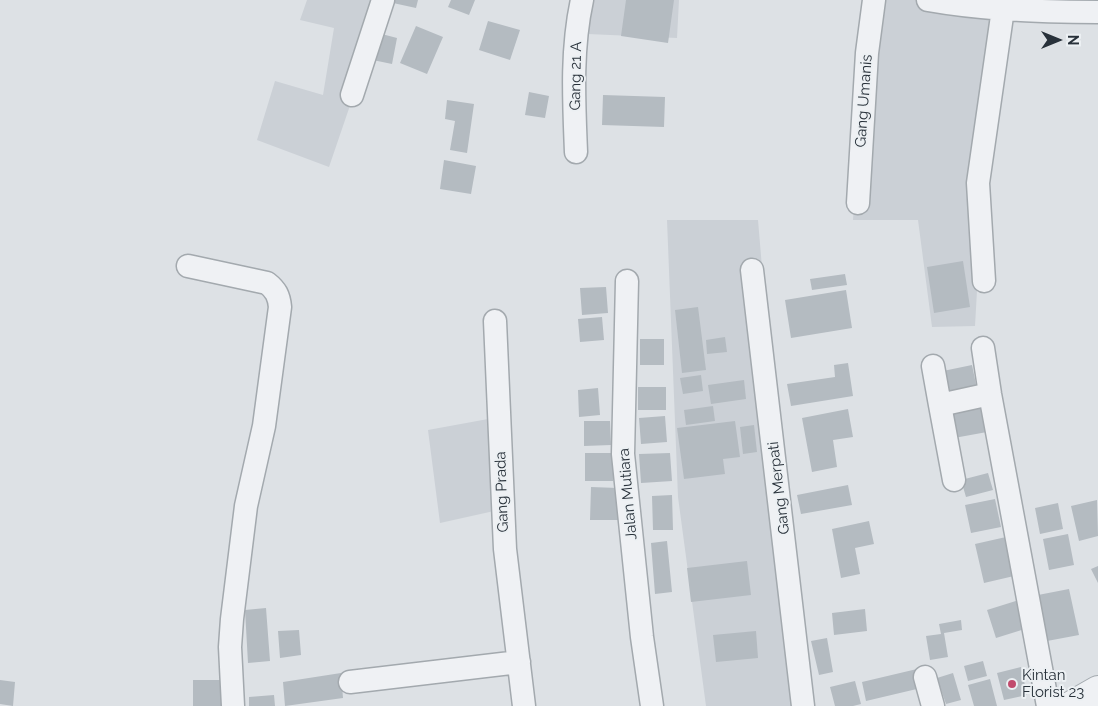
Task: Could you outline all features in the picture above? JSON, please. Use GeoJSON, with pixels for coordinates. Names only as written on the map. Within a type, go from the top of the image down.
{"type":"FeatureCollection","features":[{"type":"Feature","properties":{"kind":"street"},"geometry":{"type":"LineString","coordinates":[[352,95],[383,0]]}},
{"type":"Feature","properties":{"kind":"street","name":"Gang 21 A"},"geometry":{"type":"LineString","coordinates":[[576,152],[573,89],[578,17],[582,0]]}},
{"type":"Feature","properties":{"kind":"street","name":"Gang Umanis"},"geometry":{"type":"LineString","coordinates":[[858,203],[867,53],[874,0]]}},
{"type":"Feature","properties":{"kind":"street"},"geometry":{"type":"LineString","coordinates":[[928,0],[1036,12],[1098,12]]}},
{"type":"Feature","properties":{"kind":"street"},"geometry":{"type":"LineString","coordinates":[[984,281],[978,184],[1003,9]]}},
{"type":"Feature","properties":{"kind":"street"},"geometry":{"type":"LineString","coordinates":[[188,266],[267,283],[274,288],[279,297],[280,307],[264,426],[246,506],[232,619],[230,647],[233,706]]}},
{"type":"Feature","properties":{"kind":"street","name":"Gang Merpati"},"geometry":{"type":"LineString","coordinates":[[752,270],[803,706]]}},
{"type":"Feature","properties":{"kind":"street","name":"Jalan Mutiara"},"geometry":{"type":"LineString","coordinates":[[627,281],[623,454],[642,637],[652,706]]}},
{"type":"Feature","properties":{"kind":"street","name":"Gang Prada"},"geometry":{"type":"LineString","coordinates":[[495,321],[505,549],[524,706]]}},
{"type":"Feature","properties":{"kind":"street"},"geometry":{"type":"LineString","coordinates":[[983,348],[1048,706]]}},
{"type":"Feature","properties":{"kind":"street"},"geometry":{"type":"LineString","coordinates":[[933,366],[954,480]]}},
{"type":"Feature","properties":{"kind":"street"},"geometry":{"type":"LineString","coordinates":[[940,405],[990,394]]}},
{"type":"Feature","properties":{"kind":"street"},"geometry":{"type":"LineString","coordinates":[[350,682],[519,662]]}},
{"type":"Feature","properties":{"kind":"street"},"geometry":{"type":"LineString","coordinates":[[925,677],[933,706]]}},
{"type":"Feature","properties":{"kind":"street"},"geometry":{"type":"LineString","coordinates":[[1070,706],[1098,690]]}},
{"type":"Feature","properties":{"kind":"shaded area"},"geometry":{"type":"Polygon","coordinates":[[[307,0],[386,0],[329,167],[257,140],[275,81],[323,95],[334,28],[300,20],[307,0]]]}},
{"type":"Feature","properties":{"kind":"shaded area"},"geometry":{"type":"Polygon","coordinates":[[[592,0],[679,0],[677,38],[588,34],[592,0]]]}},
{"type":"Feature","properties":{"kind":"shaded area"},"geometry":{"type":"Polygon","coordinates":[[[868,0],[943,0],[993,7],[975,326],[932,327],[918,220],[853,220],[868,0]]]}},
{"type":"Feature","properties":{"kind":"shaded area"},"geometry":{"type":"Polygon","coordinates":[[[667,220],[758,220],[799,706],[706,706],[678,497],[667,220]]]}},
{"type":"Feature","properties":{"kind":"shaded area"},"geometry":{"type":"Polygon","coordinates":[[[499,417],[503,509],[440,523],[428,430],[499,417]]]}},
{"type":"Feature","properties":{"kind":"building"},"geometry":{"type":"Polygon","coordinates":[[[394,0],[418,0],[416,8],[393,3],[394,0]]]}},
{"type":"Feature","properties":{"kind":"building"},"geometry":{"type":"Polygon","coordinates":[[[451,0],[475,0],[469,15],[448,7],[451,0]]]}},
{"type":"Feature","properties":{"kind":"building"},"geometry":{"type":"Polygon","coordinates":[[[626,0],[674,0],[668,43],[621,36],[626,0]]]}},
{"type":"Feature","properties":{"kind":"building"},"geometry":{"type":"Polygon","coordinates":[[[488,21],[520,30],[510,60],[479,50],[488,21]]]}},
{"type":"Feature","properties":{"kind":"building"},"geometry":{"type":"Polygon","coordinates":[[[416,26],[443,37],[427,74],[400,63],[416,26]]]}},
{"type":"Feature","properties":{"kind":"building"},"geometry":{"type":"Polygon","coordinates":[[[374,32],[397,38],[392,64],[368,59],[374,32]]]}},
{"type":"Feature","properties":{"kind":"building"},"geometry":{"type":"Polygon","coordinates":[[[529,92],[549,96],[545,118],[525,115],[529,92]]]}},
{"type":"Feature","properties":{"kind":"building"},"geometry":{"type":"Polygon","coordinates":[[[603,95],[665,97],[664,127],[602,125],[603,95]]]}},
{"type":"Feature","properties":{"kind":"building"},"geometry":{"type":"Polygon","coordinates":[[[447,100],[474,104],[467,153],[450,150],[455,121],[445,119],[447,100]]]}},
{"type":"Feature","properties":{"kind":"building"},"geometry":{"type":"Polygon","coordinates":[[[444,160],[476,166],[471,194],[440,189],[444,160]]]}},
{"type":"Feature","properties":{"kind":"building"},"geometry":{"type":"Polygon","coordinates":[[[963,261],[970,307],[934,313],[927,267],[963,261]]]}},
{"type":"Feature","properties":{"kind":"building"},"geometry":{"type":"Polygon","coordinates":[[[845,274],[847,285],[812,290],[810,279],[845,274]]]}},
{"type":"Feature","properties":{"kind":"building"},"geometry":{"type":"Polygon","coordinates":[[[606,287],[608,313],[582,315],[580,288],[606,287]]]}},
{"type":"Feature","properties":{"kind":"building"},"geometry":{"type":"Polygon","coordinates":[[[846,290],[852,328],[791,338],[785,300],[846,290]]]}},
{"type":"Feature","properties":{"kind":"building"},"geometry":{"type":"Polygon","coordinates":[[[698,307],[706,370],[682,373],[675,310],[698,307]]]}},
{"type":"Feature","properties":{"kind":"building"},"geometry":{"type":"Polygon","coordinates":[[[602,317],[604,340],[580,342],[578,319],[602,317]]]}},
{"type":"Feature","properties":{"kind":"building"},"geometry":{"type":"Polygon","coordinates":[[[725,337],[727,352],[707,354],[706,340],[725,337]]]}},
{"type":"Feature","properties":{"kind":"building"},"geometry":{"type":"Polygon","coordinates":[[[640,339],[664,339],[664,365],[640,365],[640,339]]]}},
{"type":"Feature","properties":{"kind":"building"},"geometry":{"type":"Polygon","coordinates":[[[848,363],[853,396],[791,406],[787,384],[835,377],[834,365],[848,363]]]}},
{"type":"Feature","properties":{"kind":"building"},"geometry":{"type":"Polygon","coordinates":[[[972,365],[978,394],[949,399],[943,371],[972,365]]]}},
{"type":"Feature","properties":{"kind":"building"},"geometry":{"type":"Polygon","coordinates":[[[701,375],[703,391],[683,394],[680,378],[701,375]]]}},
{"type":"Feature","properties":{"kind":"building"},"geometry":{"type":"Polygon","coordinates":[[[744,380],[746,399],[711,404],[708,385],[744,380]]]}},
{"type":"Feature","properties":{"kind":"building"},"geometry":{"type":"Polygon","coordinates":[[[638,387],[666,387],[666,410],[638,410],[638,387]]]}},
{"type":"Feature","properties":{"kind":"building"},"geometry":{"type":"Polygon","coordinates":[[[598,388],[600,415],[579,417],[578,390],[598,388]]]}},
{"type":"Feature","properties":{"kind":"building"},"geometry":{"type":"Polygon","coordinates":[[[981,401],[987,432],[954,438],[949,407],[981,401]]]}},
{"type":"Feature","properties":{"kind":"building"},"geometry":{"type":"Polygon","coordinates":[[[713,406],[715,421],[686,425],[684,410],[713,406]]]}},
{"type":"Feature","properties":{"kind":"building"},"geometry":{"type":"Polygon","coordinates":[[[848,409],[853,437],[833,440],[837,467],[812,472],[802,418],[848,409]]]}},
{"type":"Feature","properties":{"kind":"building"},"geometry":{"type":"Polygon","coordinates":[[[665,416],[667,442],[641,444],[639,418],[665,416]]]}},
{"type":"Feature","properties":{"kind":"building"},"geometry":{"type":"Polygon","coordinates":[[[584,421],[610,421],[611,445],[584,446],[584,421]]]}},
{"type":"Feature","properties":{"kind":"building"},"geometry":{"type":"Polygon","coordinates":[[[735,421],[740,457],[723,459],[725,474],[684,479],[677,428],[735,421]]]}},
{"type":"Feature","properties":{"kind":"building"},"geometry":{"type":"Polygon","coordinates":[[[754,425],[757,452],[743,454],[740,427],[754,425]]]}},
{"type":"Feature","properties":{"kind":"building"},"geometry":{"type":"Polygon","coordinates":[[[585,453],[613,453],[613,481],[585,481],[585,453]]]}},
{"type":"Feature","properties":{"kind":"building"},"geometry":{"type":"Polygon","coordinates":[[[670,453],[672,481],[641,483],[639,454],[670,453]]]}},
{"type":"Feature","properties":{"kind":"building"},"geometry":{"type":"Polygon","coordinates":[[[988,473],[993,490],[966,497],[961,480],[988,473]]]}},
{"type":"Feature","properties":{"kind":"building"},"geometry":{"type":"Polygon","coordinates":[[[848,485],[852,505],[801,514],[797,495],[848,485]]]}},
{"type":"Feature","properties":{"kind":"building"},"geometry":{"type":"Polygon","coordinates":[[[591,487],[618,488],[618,520],[590,520],[591,487]]]}},
{"type":"Feature","properties":{"kind":"building"},"geometry":{"type":"Polygon","coordinates":[[[672,495],[673,530],[653,530],[652,496],[672,495]]]}},
{"type":"Feature","properties":{"kind":"building"},"geometry":{"type":"Polygon","coordinates":[[[995,499],[1001,527],[971,533],[965,505],[995,499]]]}},
{"type":"Feature","properties":{"kind":"building"},"geometry":{"type":"Polygon","coordinates":[[[1097,500],[1098,536],[1079,541],[1071,506],[1097,500]]]}},
{"type":"Feature","properties":{"kind":"building"},"geometry":{"type":"Polygon","coordinates":[[[1058,503],[1063,529],[1040,534],[1035,508],[1058,503]]]}},
{"type":"Feature","properties":{"kind":"building"},"geometry":{"type":"Polygon","coordinates":[[[869,521],[874,544],[855,548],[860,574],[841,578],[832,529],[869,521]]]}},
{"type":"Feature","properties":{"kind":"building"},"geometry":{"type":"Polygon","coordinates":[[[1068,534],[1074,565],[1049,570],[1043,539],[1068,534]]]}},
{"type":"Feature","properties":{"kind":"building"},"geometry":{"type":"Polygon","coordinates":[[[1006,537],[1014,576],[984,583],[975,544],[1006,537]]]}},
{"type":"Feature","properties":{"kind":"building"},"geometry":{"type":"Polygon","coordinates":[[[667,541],[672,592],[655,594],[651,543],[667,541]]]}},
{"type":"Feature","properties":{"kind":"building"},"geometry":{"type":"Polygon","coordinates":[[[747,561],[751,595],[691,602],[687,568],[747,561]]]}},
{"type":"Feature","properties":{"kind":"building"},"geometry":{"type":"Polygon","coordinates":[[[1098,566],[1098,583],[1091,569],[1098,566]]]}},
{"type":"Feature","properties":{"kind":"building"},"geometry":{"type":"Polygon","coordinates":[[[1069,589],[1079,635],[1047,641],[1038,595],[1069,589]]]}},
{"type":"Feature","properties":{"kind":"building"},"geometry":{"type":"Polygon","coordinates":[[[1019,600],[1028,628],[996,638],[987,610],[1019,600]]]}},
{"type":"Feature","properties":{"kind":"building"},"geometry":{"type":"Polygon","coordinates":[[[266,608],[270,661],[248,663],[245,610],[266,608]]]}},
{"type":"Feature","properties":{"kind":"building"},"geometry":{"type":"Polygon","coordinates":[[[865,609],[867,631],[834,635],[832,613],[865,609]]]}},
{"type":"Feature","properties":{"kind":"building"},"geometry":{"type":"Polygon","coordinates":[[[961,620],[962,630],[944,633],[948,657],[930,660],[926,636],[941,634],[939,624],[961,620]]]}},
{"type":"Feature","properties":{"kind":"building"},"geometry":{"type":"Polygon","coordinates":[[[299,630],[301,655],[280,658],[278,631],[299,630]]]}},
{"type":"Feature","properties":{"kind":"building"},"geometry":{"type":"Polygon","coordinates":[[[756,631],[758,658],[716,662],[713,635],[756,631]]]}},
{"type":"Feature","properties":{"kind":"building"},"geometry":{"type":"Polygon","coordinates":[[[827,638],[833,672],[819,675],[811,641],[827,638]]]}},
{"type":"Feature","properties":{"kind":"building"},"geometry":{"type":"Polygon","coordinates":[[[983,661],[987,676],[968,681],[964,666],[983,661]]]}},
{"type":"Feature","properties":{"kind":"building","name":"Kintan Florist 23"},"geometry":{"type":"Polygon","coordinates":[[[1021,667],[1027,695],[1004,700],[997,673],[1021,667]]]}},
{"type":"Feature","properties":{"kind":"building"},"geometry":{"type":"Polygon","coordinates":[[[917,669],[921,688],[866,701],[862,682],[917,669]]]}},
{"type":"Feature","properties":{"kind":"building"},"geometry":{"type":"Polygon","coordinates":[[[341,673],[343,698],[285,706],[283,682],[341,673]]]}},
{"type":"Feature","properties":{"kind":"building"},"geometry":{"type":"Polygon","coordinates":[[[953,673],[961,700],[946,704],[937,678],[953,673]]]}},
{"type":"Feature","properties":{"kind":"building"},"geometry":{"type":"Polygon","coordinates":[[[990,679],[997,706],[974,706],[968,685],[990,679]]]}},
{"type":"Feature","properties":{"kind":"building"},"geometry":{"type":"Polygon","coordinates":[[[0,680],[15,682],[13,706],[0,704],[0,680]]]}},
{"type":"Feature","properties":{"kind":"building"},"geometry":{"type":"Polygon","coordinates":[[[193,680],[221,680],[222,706],[193,706],[193,680]]]}},
{"type":"Feature","properties":{"kind":"building"},"geometry":{"type":"Polygon","coordinates":[[[855,681],[861,704],[835,706],[830,687],[855,681]]]}},
{"type":"Feature","properties":{"kind":"building"},"geometry":{"type":"Polygon","coordinates":[[[274,695],[275,706],[249,706],[249,697],[274,695]]]}},
{"type":"Feature","properties":{"kind":"place","name":"Kintan Florist 23"},"geometry":{"type":"Point","coordinates":[1012,684]}}]}
